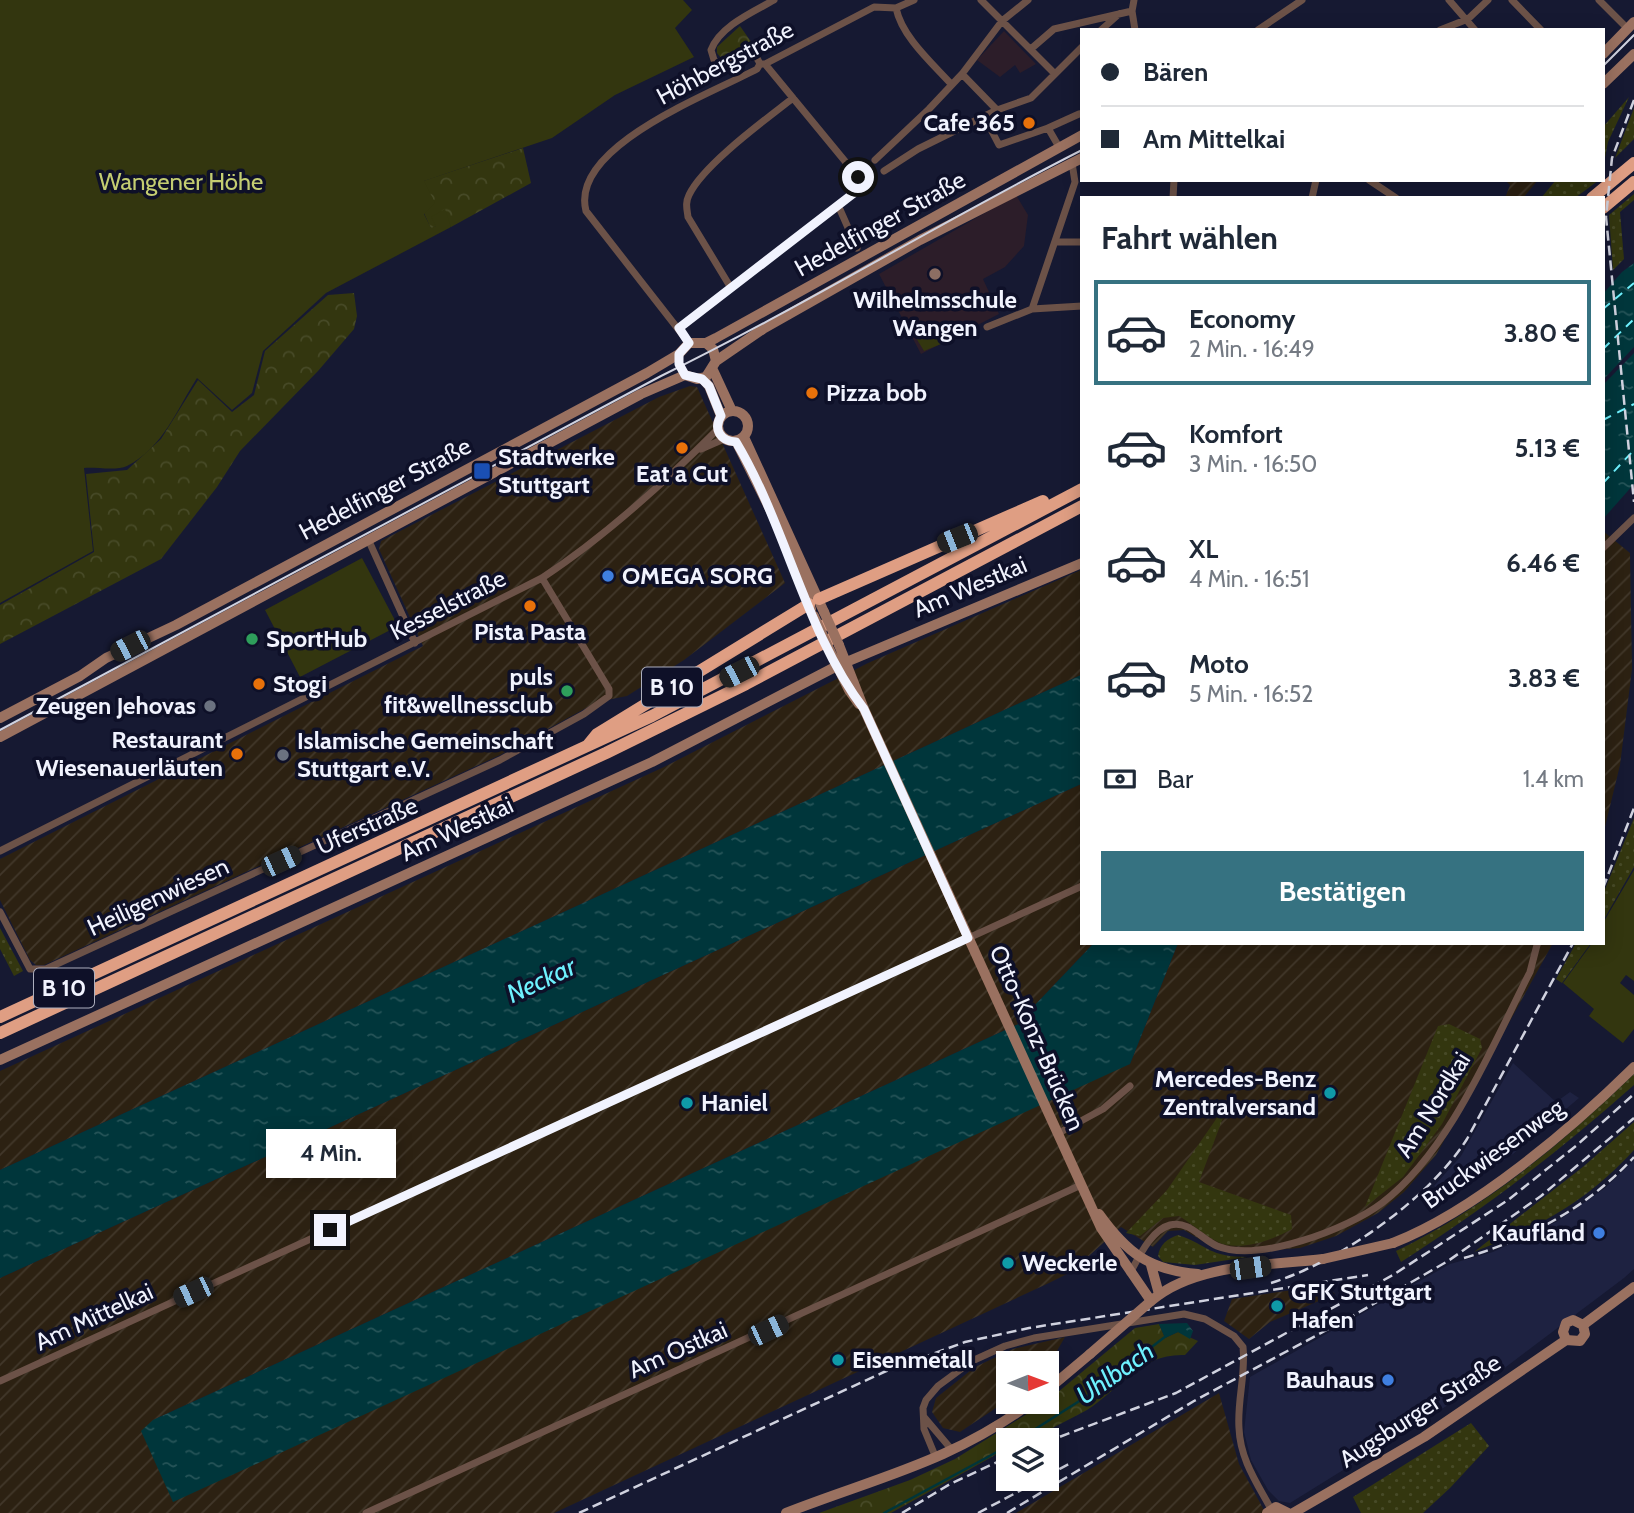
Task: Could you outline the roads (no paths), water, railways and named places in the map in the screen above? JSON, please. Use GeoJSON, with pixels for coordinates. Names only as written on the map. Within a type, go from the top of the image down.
{"type":"FeatureCollection","features":[{"type":"Feature","properties":{"kind":"highway"},"geometry":{"type":"LineString","coordinates":[[1594,196],[1634,163]]}},
{"type":"Feature","properties":{"kind":"highway"},"geometry":{"type":"LineString","coordinates":[[1605,206],[1634,181]]}},
{"type":"Feature","properties":{"kind":"highway","name":"Uferstraße"},"geometry":{"type":"LineString","coordinates":[[0,1017],[586,748],[750,667],[1080,490]]}},
{"type":"Feature","properties":{"kind":"highway","name":"B 10"},"geometry":{"type":"LineString","coordinates":[[586,748],[597,734],[817,608],[1048,499],[1061,500]]}},
{"type":"Feature","properties":{"kind":"highway","name":"Uferstraße"},"geometry":{"type":"LineString","coordinates":[[0,1033],[606,753],[746,684],[1080,507]]}},
{"type":"Feature","properties":{"kind":"street"},"geometry":{"type":"LineString","coordinates":[[689,343],[679,328],[854,193],[859,186],[858,177],[757,58],[750,55],[720,65],[714,60],[712,50],[720,37],[738,21],[774,0]]}},
{"type":"Feature","properties":{"kind":"street","name":"Höhbergstraße"},"geometry":{"type":"LineString","coordinates":[[679,328],[591,218],[584,202],[589,184],[617,146],[665,116],[874,8],[896,8],[914,0]]}},
{"type":"Feature","properties":{"kind":"street"},"geometry":{"type":"LineString","coordinates":[[981,0],[1032,48],[1053,72]]}},
{"type":"Feature","properties":{"kind":"street"},"geometry":{"type":"LineString","coordinates":[[875,160],[962,74],[1002,21],[1028,0]]}},
{"type":"Feature","properties":{"kind":"street"},"geometry":{"type":"LineString","coordinates":[[1134,0],[1132,11],[1135,28]]}},
{"type":"Feature","properties":{"kind":"street"},"geometry":{"type":"LineString","coordinates":[[1261,28],[1302,0]]}},
{"type":"Feature","properties":{"kind":"street"},"geometry":{"type":"LineString","coordinates":[[1449,0],[1474,28]]}},
{"type":"Feature","properties":{"kind":"street"},"geometry":{"type":"LineString","coordinates":[[1445,28],[1468,19],[1488,0]]}},
{"type":"Feature","properties":{"kind":"street"},"geometry":{"type":"LineString","coordinates":[[1512,0],[1539,28]]}},
{"type":"Feature","properties":{"kind":"street"},"geometry":{"type":"LineString","coordinates":[[1599,0],[1631,25],[1605,52]]}},
{"type":"Feature","properties":{"kind":"street"},"geometry":{"type":"LineString","coordinates":[[896,8],[898,18],[922,52],[951,84]]}},
{"type":"Feature","properties":{"kind":"street"},"geometry":{"type":"LineString","coordinates":[[1032,48],[1054,29],[1132,11]]}},
{"type":"Feature","properties":{"kind":"street"},"geometry":{"type":"LineString","coordinates":[[1103,28],[1119,13]]}},
{"type":"Feature","properties":{"kind":"street"},"geometry":{"type":"LineString","coordinates":[[884,172],[918,149],[997,110],[1031,98],[1052,79],[1053,72],[1080,49]]}},
{"type":"Feature","properties":{"kind":"street"},"geometry":{"type":"LineString","coordinates":[[1605,82],[1634,54]]}},
{"type":"Feature","properties":{"kind":"street"},"geometry":{"type":"LineString","coordinates":[[962,74],[997,110]]}},
{"type":"Feature","properties":{"kind":"street"},"geometry":{"type":"LineString","coordinates":[[731,288],[688,217],[686,204],[696,185],[721,159],[793,98]]}},
{"type":"Feature","properties":{"kind":"street"},"geometry":{"type":"LineString","coordinates":[[985,118],[999,145],[1079,114]]}},
{"type":"Feature","properties":{"kind":"street"},"geometry":{"type":"LineString","coordinates":[[1048,128],[1059,147]]}},
{"type":"Feature","properties":{"kind":"street","name":"Hedelfinger Straße"},"geometry":{"type":"LineString","coordinates":[[0,718],[679,354],[689,343],[706,343],[1080,136]]}},
{"type":"Feature","properties":{"kind":"street"},"geometry":{"type":"LineString","coordinates":[[1032,309],[1075,182],[1077,160]]}},
{"type":"Feature","properties":{"kind":"street","name":"Hedelfinger Straße"},"geometry":{"type":"LineString","coordinates":[[702,379],[763,329],[909,246],[1023,185],[1077,160]]}},
{"type":"Feature","properties":{"kind":"street"},"geometry":{"type":"LineString","coordinates":[[1372,182],[1393,196]]}},
{"type":"Feature","properties":{"kind":"street"},"geometry":{"type":"LineString","coordinates":[[1380,196],[1384,190]]}},
{"type":"Feature","properties":{"kind":"street"},"geometry":{"type":"LineString","coordinates":[[838,205],[857,248]]}},
{"type":"Feature","properties":{"kind":"street"},"geometry":{"type":"LineString","coordinates":[[1056,242],[1080,242]]}},
{"type":"Feature","properties":{"kind":"street"},"geometry":{"type":"LineString","coordinates":[[987,327],[1032,309],[1080,306]]}},
{"type":"Feature","properties":{"kind":"street","name":"Otto-Konz-Brücken"},"geometry":{"type":"LineString","coordinates":[[706,343],[713,349],[715,366],[732,411],[746,418],[748,430],[740,439],[1057,1134],[1083,1189],[1130,1273],[1155,1297]]}},
{"type":"Feature","properties":{"kind":"street"},"geometry":{"type":"LineString","coordinates":[[679,354],[679,364],[685,375],[702,379],[709,386],[721,416],[721,434],[740,439]]}},
{"type":"Feature","properties":{"kind":"street","name":"Hedelfinger Straße"},"geometry":{"type":"LineString","coordinates":[[0,737],[641,394],[685,375]]}},
{"type":"Feature","properties":{"kind":"street"},"geometry":{"type":"LineString","coordinates":[[721,416],[732,411]]}},
{"type":"Feature","properties":{"kind":"street","name":"Kesselstraße"},"geometry":{"type":"LineString","coordinates":[[0,851],[542,578],[610,529],[700,449],[721,434]]}},
{"type":"Feature","properties":{"kind":"street"},"geometry":{"type":"LineString","coordinates":[[1605,546],[1634,518]]}},
{"type":"Feature","properties":{"kind":"street"},"geometry":{"type":"LineString","coordinates":[[368,539],[415,643]]}},
{"type":"Feature","properties":{"kind":"street","name":"Am Westkai"},"geometry":{"type":"LineString","coordinates":[[0,1060],[652,762],[841,664],[1080,564]]}},
{"type":"Feature","properties":{"kind":"street","name":"Heiligenwiesen"},"geometry":{"type":"LineString","coordinates":[[0,912],[30,969],[46,969],[490,764],[584,714],[609,696],[609,689],[542,578]]}},
{"type":"Feature","properties":{"kind":"street"},"geometry":{"type":"LineString","coordinates":[[130,646],[129,655],[136,663]]}},
{"type":"Feature","properties":{"kind":"street"},"geometry":{"type":"LineString","coordinates":[[91,668],[98,672],[99,683]]}},
{"type":"Feature","properties":{"kind":"street","name":"Am Mittelkai"},"geometry":{"type":"LineString","coordinates":[[0,1381],[1080,887]]}},
{"type":"Feature","properties":{"kind":"street","name":"Am Nordkai"},"geometry":{"type":"LineString","coordinates":[[1130,1273],[1154,1236],[1167,1226],[1176,1224],[1189,1228],[1225,1248],[1284,1245],[1336,1229],[1381,1203],[1415,1173],[1441,1138],[1531,972],[1537,945]]}},
{"type":"Feature","properties":{"kind":"street","name":"Bruckwiesenweg"},"geometry":{"type":"LineString","coordinates":[[1059,1380],[1155,1297],[1204,1275],[1323,1259],[1393,1243],[1451,1215],[1576,1120],[1634,1068]]}},
{"type":"Feature","properties":{"kind":"street"},"geometry":{"type":"LineString","coordinates":[[1057,1134],[1103,1109],[1130,1086]]}},
{"type":"Feature","properties":{"kind":"street","name":"Am Ostkai"},"geometry":{"type":"LineString","coordinates":[[366,1513],[1083,1189]]}},
{"type":"Feature","properties":{"kind":"street","name":"Otto-Konz-Brücken"},"geometry":{"type":"LineString","coordinates":[[1107,1231],[1139,1258],[1152,1265],[1176,1272],[1204,1275]]}},
{"type":"Feature","properties":{"kind":"street"},"geometry":{"type":"LineString","coordinates":[[1152,1265],[1155,1297]]}},
{"type":"Feature","properties":{"kind":"street","name":"Augsburger Straße"},"geometry":{"type":"LineString","coordinates":[[1583,1325],[1634,1287]]}},
{"type":"Feature","properties":{"kind":"street"},"geometry":{"type":"LineString","coordinates":[[936,1458],[924,1429],[926,1399],[937,1387],[972,1361],[1005,1346],[1034,1338],[1168,1316],[1195,1316],[1234,1336],[1243,1347],[1238,1428],[1253,1478],[1269,1511]]}},
{"type":"Feature","properties":{"kind":"street","name":"Augsburger Straße"},"geometry":{"type":"LineString","coordinates":[[1269,1511],[1281,1507],[1291,1513],[1414,1443],[1566,1340],[1580,1342],[1585,1334],[1583,1325],[1577,1321],[1566,1323],[1563,1332],[1566,1340]]}},
{"type":"Feature","properties":{"kind":"street"},"geometry":{"type":"LineString","coordinates":[[786,1513],[936,1458],[1011,1414]]}},
{"type":"Feature","properties":{"kind":"street"},"geometry":{"type":"LineString","coordinates":[[924,1417],[952,1450]]}},
{"type":"Feature","properties":{"kind":"water"},"geometry":{"type":"Polygon","coordinates":[[[1634,263],[1634,347],[1605,378],[1605,292],[1634,263]]]}},
{"type":"Feature","properties":{"kind":"water"},"geometry":{"type":"Polygon","coordinates":[[[1634,353],[1634,484],[1605,517],[1605,383],[1634,353]]]}},
{"type":"Feature","properties":{"kind":"water","name":"Neckar"},"geometry":{"type":"Polygon","coordinates":[[[1080,675],[1080,784],[0,1278],[0,1170],[1080,675]]]}},
{"type":"Feature","properties":{"kind":"water"},"geometry":{"type":"Polygon","coordinates":[[[1092,945],[1177,945],[1130,1064],[173,1502],[141,1431],[153,1420],[1023,1022],[1034,1006],[1092,945]]]}},
{"type":"Feature","properties":{"kind":"water"},"geometry":{"type":"Polygon","coordinates":[[[1187,1323],[1193,1331],[1190,1339],[1178,1332],[1165,1338],[1159,1324],[1187,1323]]]}},
{"type":"Feature","properties":{"kind":"waterway","name":"Uhlbach"},"geometry":{"type":"LineString","coordinates":[[1037,1428],[1092,1393],[1166,1336]]}},
{"type":"Feature","properties":{"kind":"waterway","name":"Uhlbach"},"geometry":{"type":"LineString","coordinates":[[884,1513],[996,1452]]}},
{"type":"Feature","properties":{"kind":"tram line"},"geometry":{"type":"LineString","coordinates":[[1605,64],[1634,35]]}},
{"type":"Feature","properties":{"kind":"tram line"},"geometry":{"type":"LineString","coordinates":[[0,730],[1080,151]]}},
{"type":"Feature","properties":{"kind":"railway"},"geometry":{"type":"LineString","coordinates":[[1634,100],[1612,158],[1606,217],[1634,502]]}},
{"type":"Feature","properties":{"kind":"railway"},"geometry":{"type":"LineString","coordinates":[[1605,883],[1634,808]]}},
{"type":"Feature","properties":{"kind":"railway"},"geometry":{"type":"LineString","coordinates":[[1271,1283],[1325,1260],[1380,1226],[1406,1206],[1450,1162],[1467,1139],[1572,945]]}},
{"type":"Feature","properties":{"kind":"railway"},"geometry":{"type":"LineString","coordinates":[[1059,1437],[1176,1393],[1393,1275],[1508,1200],[1577,1145],[1634,1094]]}},
{"type":"Feature","properties":{"kind":"railway"},"geometry":{"type":"LineString","coordinates":[[1007,1513],[1194,1401],[1349,1318],[1448,1261],[1541,1196],[1634,1118]]}},
{"type":"Feature","properties":{"kind":"railway"},"geometry":{"type":"LineString","coordinates":[[1464,1258],[1512,1241],[1556,1219],[1597,1191],[1634,1157]]}},
{"type":"Feature","properties":{"kind":"railway"},"geometry":{"type":"LineString","coordinates":[[579,1513],[884,1372],[965,1342],[1029,1328],[1368,1275]]}},
{"type":"Feature","properties":{"kind":"railway"},"geometry":{"type":"LineString","coordinates":[[902,1513],[950,1484],[996,1463]]}},
{"type":"Feature","properties":{"kind":"railway"},"geometry":{"type":"LineString","coordinates":[[1059,1469],[1069,1464]]}},
{"type":"Feature","properties":{"kind":"railway"},"geometry":{"type":"LineString","coordinates":[[978,1513],[1019,1491]]}},
{"type":"Feature","properties":{"kind":"place","name":"Cafe 365"},"geometry":{"type":"Point","coordinates":[1029,123]}},
{"type":"Feature","properties":{"kind":"place","name":"Wilhelmsschule Wangen"},"geometry":{"type":"Point","coordinates":[935,274]}},
{"type":"Feature","properties":{"kind":"place","name":"Pizza bob"},"geometry":{"type":"Point","coordinates":[812,393]}},
{"type":"Feature","properties":{"kind":"place","name":"Eat a Cut"},"geometry":{"type":"Point","coordinates":[682,448]}},
{"type":"Feature","properties":{"kind":"place","name":"Stadtwerke Stuttgart"},"geometry":{"type":"Point","coordinates":[482,471]}},
{"type":"Feature","properties":{"kind":"place","name":"OMEGA SORG"},"geometry":{"type":"Point","coordinates":[608,576]}},
{"type":"Feature","properties":{"kind":"place","name":"Pista Pasta"},"geometry":{"type":"Point","coordinates":[530,606]}},
{"type":"Feature","properties":{"kind":"place","name":"SportHub"},"geometry":{"type":"Point","coordinates":[252,639]}},
{"type":"Feature","properties":{"kind":"place","name":"Stogi"},"geometry":{"type":"Point","coordinates":[259,684]}},
{"type":"Feature","properties":{"kind":"place","name":"puls fit&wellnessclub"},"geometry":{"type":"Point","coordinates":[567,691]}},
{"type":"Feature","properties":{"kind":"place","name":"Zeugen Jehovas"},"geometry":{"type":"Point","coordinates":[210,706]}},
{"type":"Feature","properties":{"kind":"place","name":"Restaurant Wiesenauerläuten"},"geometry":{"type":"Point","coordinates":[237,754]}},
{"type":"Feature","properties":{"kind":"place","name":"Islamische Gemeinschaft Stuttgart e.V."},"geometry":{"type":"Point","coordinates":[283,755]}},
{"type":"Feature","properties":{"kind":"place","name":"Mercedes-Benz Zentralversand"},"geometry":{"type":"Point","coordinates":[1330,1093]}},
{"type":"Feature","properties":{"kind":"place","name":"Haniel"},"geometry":{"type":"Point","coordinates":[687,1103]}},
{"type":"Feature","properties":{"kind":"place","name":"Kaufland"},"geometry":{"type":"Point","coordinates":[1599,1233]}},
{"type":"Feature","properties":{"kind":"place","name":"Weckerle"},"geometry":{"type":"Point","coordinates":[1008,1263]}},
{"type":"Feature","properties":{"kind":"place","name":"GFK Stuttgart Hafen"},"geometry":{"type":"Point","coordinates":[1277,1306]}},
{"type":"Feature","properties":{"kind":"place","name":"Eisenmetall"},"geometry":{"type":"Point","coordinates":[838,1360]}},
{"type":"Feature","properties":{"kind":"place","name":"Bauhaus"},"geometry":{"type":"Point","coordinates":[1388,1380]}},
{"type":"Feature","properties":{"kind":"park label","name":"Wangener Höhe"},"geometry":{"type":"Point","coordinates":[181,182]}}]}
